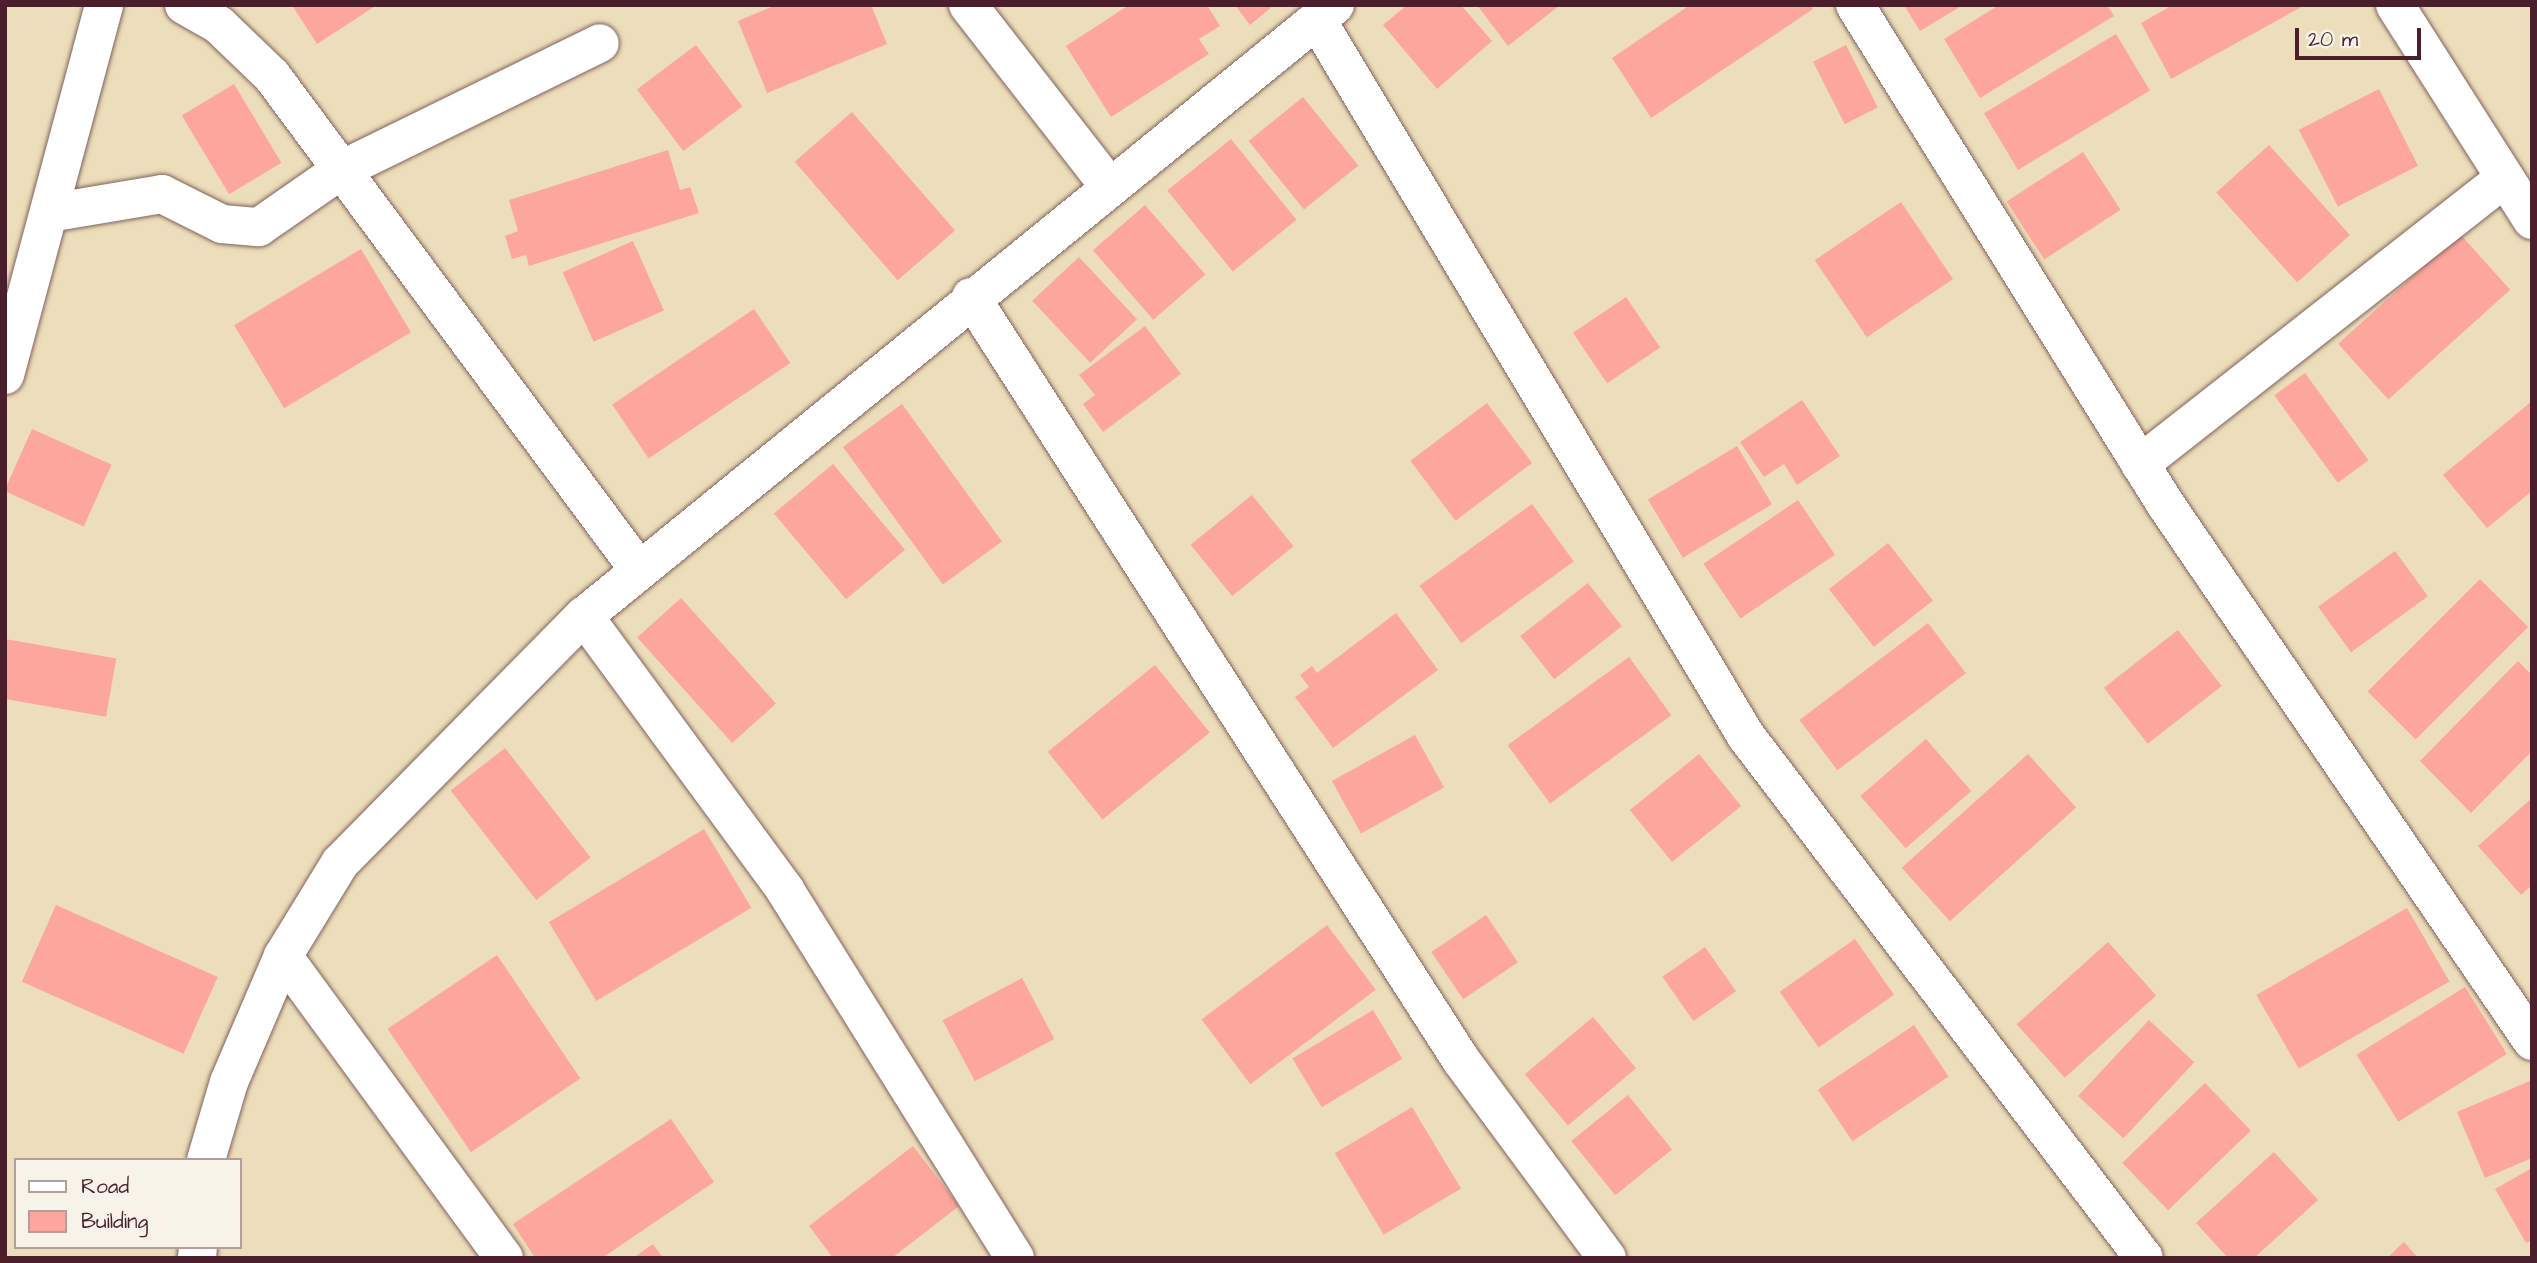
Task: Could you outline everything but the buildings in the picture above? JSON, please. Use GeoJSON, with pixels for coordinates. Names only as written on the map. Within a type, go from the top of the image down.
{"type":"FeatureCollection","features":[{"type":"Feature","properties":{"kind":"street"},"geometry":{"type":"LineString","coordinates":[[5,375],[104,5]]}},
{"type":"Feature","properties":{"kind":"street"},"geometry":{"type":"LineString","coordinates":[[184,5],[219,25],[272,76],[639,570]]}},
{"type":"Feature","properties":{"kind":"street"},"geometry":{"type":"LineString","coordinates":[[968,5],[1109,186]]}},
{"type":"Feature","properties":{"kind":"street"},"geometry":{"type":"LineString","coordinates":[[1855,5],[2140,464],[2532,1041]]}},
{"type":"Feature","properties":{"kind":"street"},"geometry":{"type":"LineString","coordinates":[[2395,5],[2532,220]]}},
{"type":"Feature","properties":{"kind":"street"},"geometry":{"type":"LineString","coordinates":[[207,1158],[229,1082],[283,956],[340,863],[584,616],[971,297],[1326,13],[1746,736],[2144,1258]]}},
{"type":"Feature","properties":{"kind":"street"},"geometry":{"type":"LineString","coordinates":[[49,213],[162,194],[240,230],[259,227],[341,170],[600,43]]}},
{"type":"Feature","properties":{"kind":"street"},"geometry":{"type":"LineString","coordinates":[[2140,464],[2504,179]]}},
{"type":"Feature","properties":{"kind":"street"},"geometry":{"type":"LineString","coordinates":[[971,297],[1461,1060],[1607,1258]]}},
{"type":"Feature","properties":{"kind":"street"},"geometry":{"type":"LineString","coordinates":[[584,616],[785,890],[1015,1258]]}},
{"type":"Feature","properties":{"kind":"street"},"geometry":{"type":"LineString","coordinates":[[283,956],[504,1258]]}}]}
